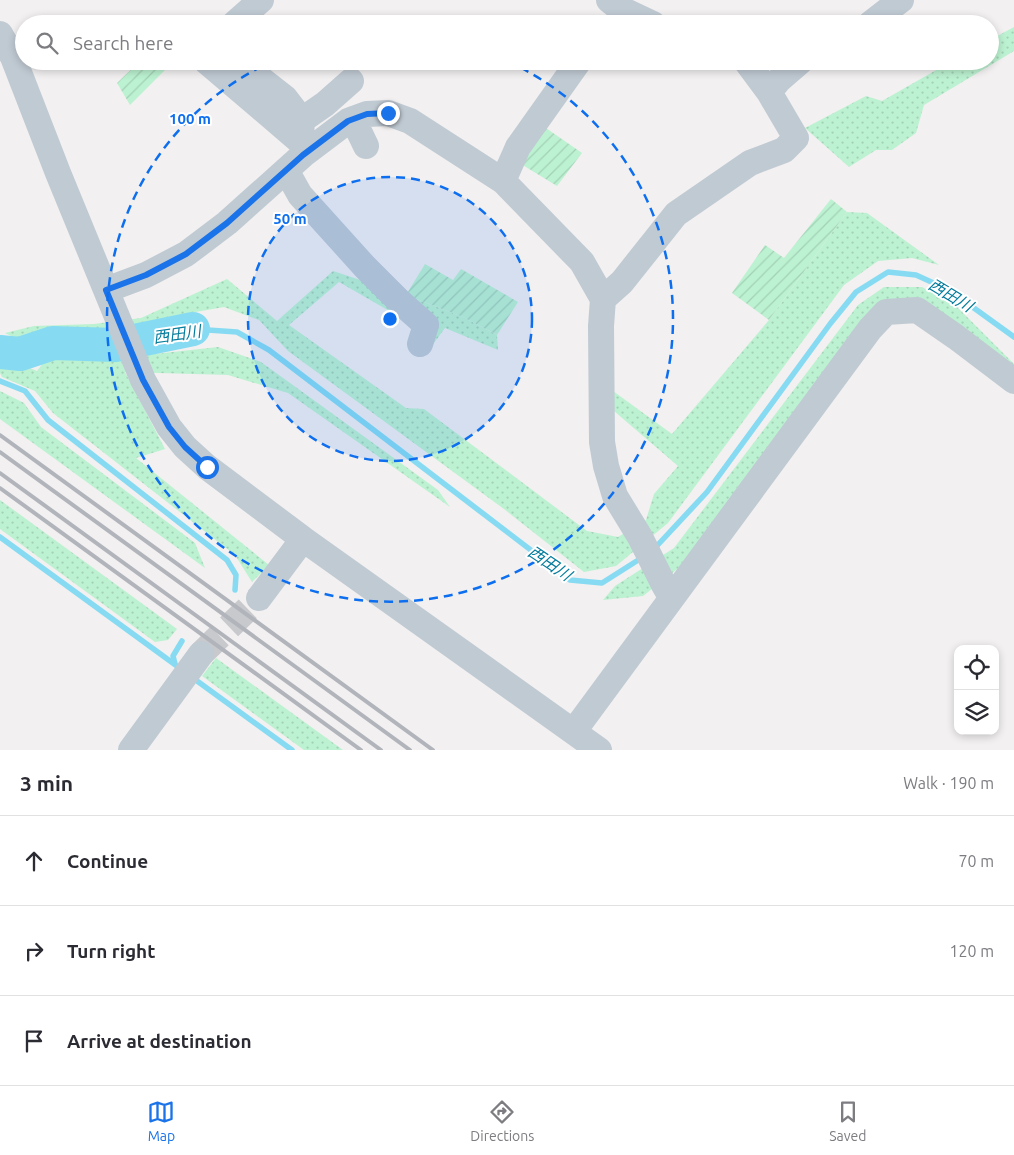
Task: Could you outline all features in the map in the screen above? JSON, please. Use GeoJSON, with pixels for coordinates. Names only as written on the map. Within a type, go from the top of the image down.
{"type":"FeatureCollection","features":[{"type":"Feature","properties":{"kind":"street"},"geometry":{"type":"LineString","coordinates":[[244,15],[260,0]]}},
{"type":"Feature","properties":{"kind":"street"},"geometry":{"type":"LineString","coordinates":[[882,15],[901,0]]}},
{"type":"Feature","properties":{"kind":"street"},"geometry":{"type":"LineString","coordinates":[[612,11],[624,15]]}},
{"type":"Feature","properties":{"kind":"street"},"geometry":{"type":"LineString","coordinates":[[0,34],[15,63]]}},
{"type":"Feature","properties":{"kind":"street"},"geometry":{"type":"LineString","coordinates":[[18,70],[143,380],[169,427],[185,447],[207,467],[303,539],[600,750]]}},
{"type":"Feature","properties":{"kind":"street"},"geometry":{"type":"LineString","coordinates":[[216,70],[298,147]]}},
{"type":"Feature","properties":{"kind":"street"},"geometry":{"type":"LineString","coordinates":[[249,70],[285,98],[298,147],[300,195],[365,267],[426,325],[420,344]]}},
{"type":"Feature","properties":{"kind":"street"},"geometry":{"type":"LineString","coordinates":[[503,181],[518,147],[573,70]]}},
{"type":"Feature","properties":{"kind":"street"},"geometry":{"type":"LineString","coordinates":[[603,299],[622,282],[676,214],[750,163],[784,150],[796,138],[769,92],[753,70]]}},
{"type":"Feature","properties":{"kind":"street"},"geometry":{"type":"LineString","coordinates":[[769,92],[791,70]]}},
{"type":"Feature","properties":{"kind":"street"},"geometry":{"type":"LineString","coordinates":[[106,290],[146,275],[186,254],[227,223],[298,147],[325,104],[351,81]]}},
{"type":"Feature","properties":{"kind":"street"},"geometry":{"type":"LineString","coordinates":[[298,147],[348,121],[367,114],[388,113],[410,121],[503,181],[582,262],[603,299],[602,442],[606,466],[615,496],[668,591]]}},
{"type":"Feature","properties":{"kind":"street"},"geometry":{"type":"LineString","coordinates":[[353,120],[366,146]]}},
{"type":"Feature","properties":{"kind":"street"},"geometry":{"type":"LineString","coordinates":[[574,731],[668,591],[870,329],[886,312],[917,310],[1014,381]]}},
{"type":"Feature","properties":{"kind":"street"},"geometry":{"type":"LineString","coordinates":[[260,598],[303,539]]}},
{"type":"Feature","properties":{"kind":"street"},"geometry":{"type":"LineString","coordinates":[[131,750],[191,669]]}},
{"type":"Feature","properties":{"kind":"green space"},"geometry":{"type":"Polygon","coordinates":[[[1014,27],[1014,51],[999,60],[999,35],[1014,27]]]}},
{"type":"Feature","properties":{"kind":"green space"},"geometry":{"type":"Polygon","coordinates":[[[131,70],[165,70],[130,105],[117,83],[131,70]]]}},
{"type":"Feature","properties":{"kind":"green space"},"geometry":{"type":"Polygon","coordinates":[[[936,70],[982,70],[924,105],[916,133],[892,150],[876,150],[849,167],[805,128],[866,96],[882,101],[936,70]]]}},
{"type":"Feature","properties":{"kind":"green space"},"geometry":{"type":"Polygon","coordinates":[[[543,126],[582,153],[557,186],[521,164],[543,126]]]}},
{"type":"Feature","properties":{"kind":"green space"},"geometry":{"type":"Polygon","coordinates":[[[831,199],[847,212],[769,320],[732,293],[765,245],[784,258],[831,199]]]}},
{"type":"Feature","properties":{"kind":"green space"},"geometry":{"type":"Polygon","coordinates":[[[847,212],[867,213],[939,265],[912,258],[878,261],[844,285],[668,523],[616,566],[584,572],[504,509],[288,351],[259,320],[224,307],[184,314],[121,336],[15,338],[5,333],[34,326],[94,324],[141,318],[227,279],[277,321],[333,271],[406,295],[463,317],[497,335],[498,350],[445,328],[434,343],[409,351],[417,327],[339,282],[289,325],[406,408],[424,409],[587,531],[618,537],[646,520],[654,494],[678,466],[614,411],[613,391],[672,434],[769,320],[847,212]]]}},
{"type":"Feature","properties":{"kind":"green space"},"geometry":{"type":"Polygon","coordinates":[[[425,264],[453,280],[461,269],[518,302],[497,335],[463,317],[406,295],[425,264]]]}},
{"type":"Feature","properties":{"kind":"green space"},"geometry":{"type":"Polygon","coordinates":[[[884,287],[922,287],[955,305],[1014,364],[1014,369],[907,298],[681,566],[643,596],[603,600],[615,586],[674,548],[858,305],[884,287]]]}},
{"type":"Feature","properties":{"kind":"green space"},"geometry":{"type":"Polygon","coordinates":[[[218,347],[261,362],[438,490],[450,507],[288,393],[228,375],[125,372],[165,449],[136,458],[269,565],[252,582],[235,555],[53,413],[35,391],[2,377],[0,373],[0,363],[15,362],[37,371],[53,350],[118,358],[218,347]]]}},
{"type":"Feature","properties":{"kind":"green space"},"geometry":{"type":"Polygon","coordinates":[[[0,391],[24,403],[41,427],[195,543],[205,568],[0,419],[0,391]]]}},
{"type":"Feature","properties":{"kind":"green space"},"geometry":{"type":"Polygon","coordinates":[[[0,500],[177,629],[168,640],[155,642],[0,529],[0,500]]]}},
{"type":"Feature","properties":{"kind":"green space"},"geometry":{"type":"Polygon","coordinates":[[[216,658],[343,750],[304,750],[202,676],[216,658]]]}},
{"type":"Feature","properties":{"kind":"waterway","name":"西田川"},"geometry":{"type":"LineString","coordinates":[[654,549],[707,492],[830,324],[856,292],[888,272],[916,275],[949,290],[1014,337]]}},
{"type":"Feature","properties":{"kind":"waterway","name":"西田川"},"geometry":{"type":"LineString","coordinates":[[193,329],[237,332],[269,350],[570,580],[602,583],[643,557]]}},
{"type":"Feature","properties":{"kind":"waterway","name":"西田川"},"geometry":{"type":"LineString","coordinates":[[0,352],[20,354],[53,343],[115,345],[193,329]]}},
{"type":"Feature","properties":{"kind":"waterway"},"geometry":{"type":"LineString","coordinates":[[0,381],[25,391],[48,420],[227,560],[236,575],[235,590]]}},
{"type":"Feature","properties":{"kind":"waterway"},"geometry":{"type":"LineString","coordinates":[[0,537],[181,669]]}},
{"type":"Feature","properties":{"kind":"waterway"},"geometry":{"type":"LineString","coordinates":[[175,664],[173,656],[182,641]]}},
{"type":"Feature","properties":{"kind":"waterway"},"geometry":{"type":"LineString","coordinates":[[193,678],[292,750]]}},
{"type":"Feature","properties":{"kind":"tunnel"},"geometry":{"type":"LineString","coordinates":[[201,654],[259,598]]}},
{"type":"Feature","properties":{"kind":"railway"},"geometry":{"type":"LineString","coordinates":[[0,435],[433,750]]}},
{"type":"Feature","properties":{"kind":"railway"},"geometry":{"type":"LineString","coordinates":[[0,452],[410,750]]}},
{"type":"Feature","properties":{"kind":"railway"},"geometry":{"type":"LineString","coordinates":[[0,473],[381,750]]}},
{"type":"Feature","properties":{"kind":"railway"},"geometry":{"type":"LineString","coordinates":[[0,488],[361,750]]}},
{"type":"Feature","properties":{"kind":"route"},"geometry":{"type":"LineString","coordinates":[[207,467],[185,447],[169,427],[143,380],[106,290],[146,275],[186,254],[227,223],[303,155],[348,121],[367,114],[388,113]]}}]}
